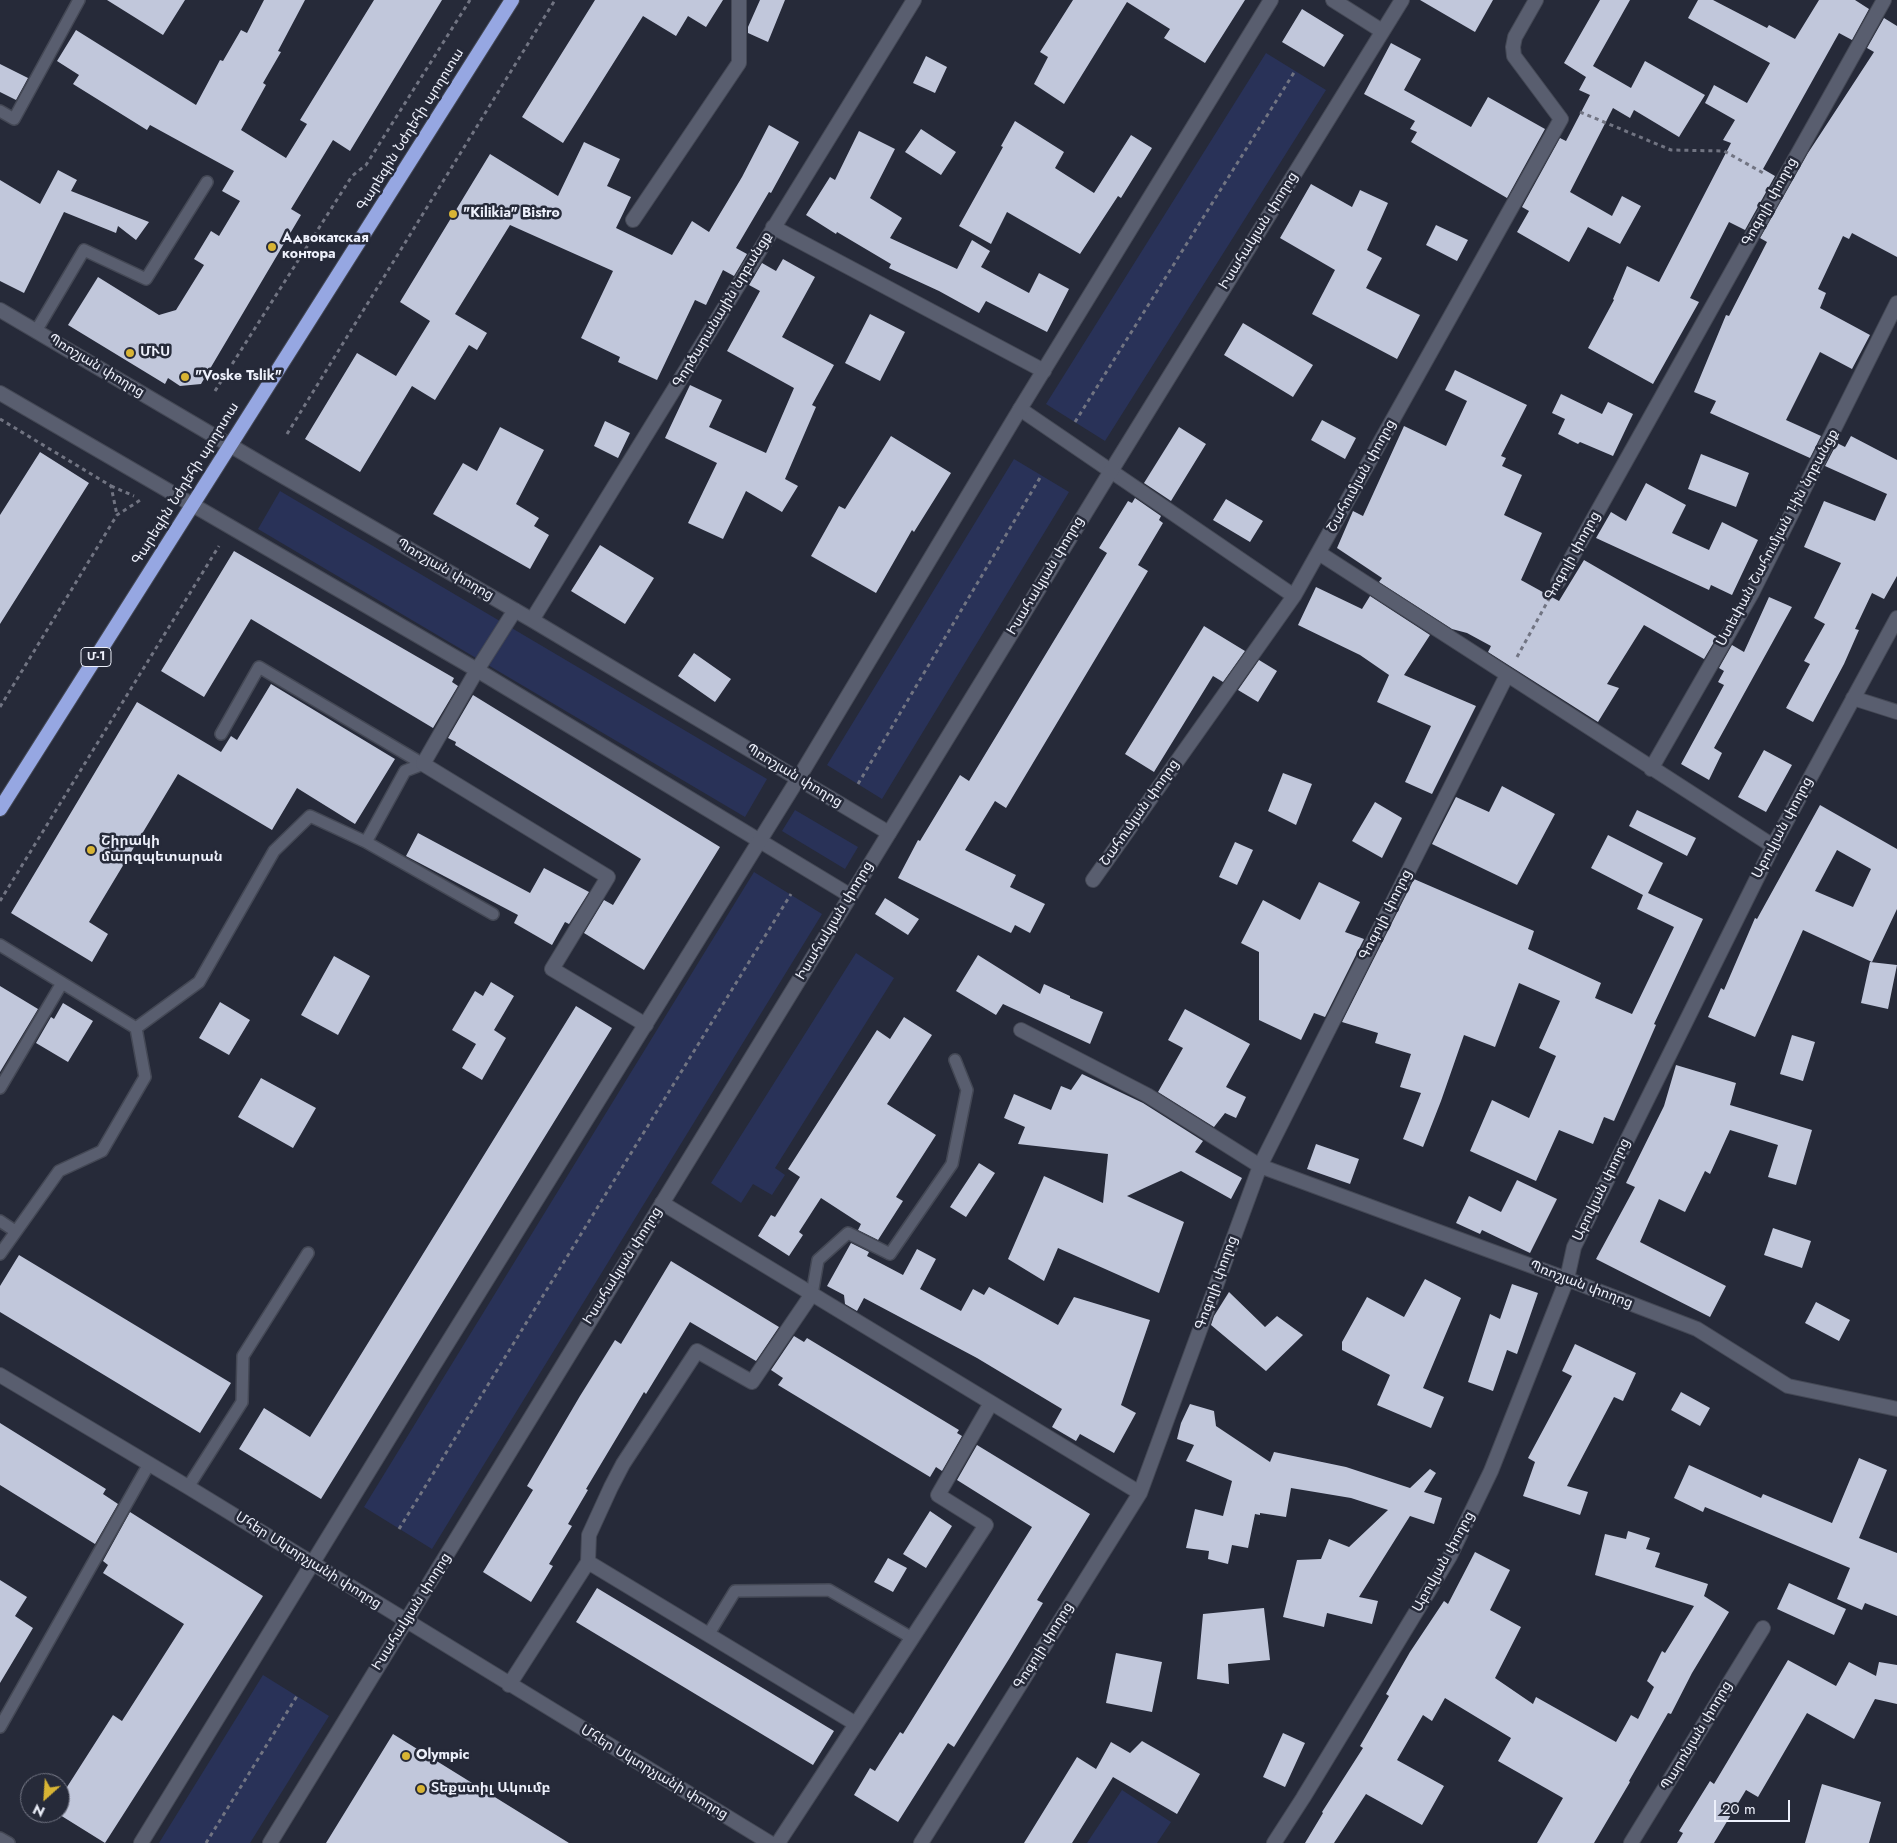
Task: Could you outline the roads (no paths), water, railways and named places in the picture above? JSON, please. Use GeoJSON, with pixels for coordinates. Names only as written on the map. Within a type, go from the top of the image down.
{"type":"FeatureCollection","features":[{"type":"Feature","properties":{"kind":"highway","name":"Գարեգին Նժդեհի պողոտա"},"geometry":{"type":"LineString","coordinates":[[0,809],[512,0]]}},
{"type":"Feature","properties":{"kind":"street"},"geometry":{"type":"LineString","coordinates":[[633,220],[739,63],[739,0]]}},
{"type":"Feature","properties":{"kind":"street","name":"Գործարանային նրբանցք"},"geometry":{"type":"LineString","coordinates":[[532,620],[914,0]]}},
{"type":"Feature","properties":{"kind":"street"},"geometry":{"type":"LineString","coordinates":[[141,1843],[432,1368],[798,779],[1020,409],[1271,0]]}},
{"type":"Feature","properties":{"kind":"street"},"geometry":{"type":"LineString","coordinates":[[1333,0],[1382,31]]}},
{"type":"Feature","properties":{"kind":"street","name":"Իսահակյան փողոց"},"geometry":{"type":"LineString","coordinates":[[270,1843],[1402,0]]}},
{"type":"Feature","properties":{"kind":"street","name":"Շահումյան փողոց"},"geometry":{"type":"LineString","coordinates":[[1093,880],[1294,596],[1561,119],[1514,56],[1515,36],[1536,0]]}},
{"type":"Feature","properties":{"kind":"street","name":"Գոգոլի փողոց"},"geometry":{"type":"LineString","coordinates":[[1558,582],[1884,0]]}},
{"type":"Feature","properties":{"kind":"street"},"geometry":{"type":"LineString","coordinates":[[773,227],[1044,371]]}},
{"type":"Feature","properties":{"kind":"street","name":"Ստեփան Շահումյան 1-ին նրբանցք"},"geometry":{"type":"LineString","coordinates":[[1650,769],[1752,593],[1897,303]]}},
{"type":"Feature","properties":{"kind":"street","name":"Պռոշյան փողոց"},"geometry":{"type":"LineString","coordinates":[[0,310],[532,620],[889,833]]}},
{"type":"Feature","properties":{"kind":"street"},"geometry":{"type":"LineString","coordinates":[[0,392],[478,670],[851,896]]}},
{"type":"Feature","properties":{"kind":"street"},"geometry":{"type":"LineString","coordinates":[[1020,409],[1294,596]]}},
{"type":"Feature","properties":{"kind":"street"},"geometry":{"type":"LineString","coordinates":[[1319,553],[1650,769],[1773,846]]}},
{"type":"Feature","properties":{"kind":"street"},"geometry":{"type":"LineString","coordinates":[[514,610],[423,764],[608,877],[552,969],[646,1025]]}},
{"type":"Feature","properties":{"kind":"street","name":"Աբովյան փողոց"},"geometry":{"type":"LineString","coordinates":[[1274,1843],[1450,1556],[1491,1471],[1567,1279],[1574,1247],[1773,846],[1897,618]]}},
{"type":"Feature","properties":{"kind":"street","name":"Գոգոլի փողոց"},"geometry":{"type":"LineString","coordinates":[[921,1843],[1140,1494],[1260,1166],[1506,676]]}},
{"type":"Feature","properties":{"kind":"street"},"geometry":{"type":"LineString","coordinates":[[1853,698],[1897,712]]}},
{"type":"Feature","properties":{"kind":"street","name":"Պռոշյան փողոց"},"geometry":{"type":"LineString","coordinates":[[1022,1030],[1147,1095],[1260,1166],[1697,1329],[1788,1386],[1897,1409]]}},
{"type":"Feature","properties":{"kind":"street"},"geometry":{"type":"LineString","coordinates":[[662,1203],[1140,1494]]}},
{"type":"Feature","properties":{"kind":"street"},"geometry":{"type":"LineString","coordinates":[[509,1685],[588,1562],[589,1535],[611,1487],[641,1436],[697,1351],[752,1382],[812,1294]]}},
{"type":"Feature","properties":{"kind":"street","name":"Մհեր Մկտրչյանի փողոց"},"geometry":{"type":"LineString","coordinates":[[0,1375],[188,1487],[770,1843]]}},
{"type":"Feature","properties":{"kind":"street"},"geometry":{"type":"LineString","coordinates":[[778,1843],[986,1525],[938,1495],[991,1403]]}},
{"type":"Feature","properties":{"kind":"street"},"geometry":{"type":"LineString","coordinates":[[588,1562],[856,1724]]}},
{"type":"Feature","properties":{"kind":"street","name":"Պարոնյան փողոց"},"geometry":{"type":"LineString","coordinates":[[1631,1843],[1763,1628]]}},
{"type":"Feature","properties":{"kind":"lane"},"geometry":{"type":"LineString","coordinates":[[0,111],[14,119],[80,0]]}},
{"type":"Feature","properties":{"kind":"lane"},"geometry":{"type":"LineString","coordinates":[[36,331],[84,250],[146,279],[208,182]]}},
{"type":"Feature","properties":{"kind":"lane"},"geometry":{"type":"LineString","coordinates":[[221,734],[259,667],[423,764]]}},
{"type":"Feature","properties":{"kind":"lane"},"geometry":{"type":"LineString","coordinates":[[366,842],[405,771],[423,764]]}},
{"type":"Feature","properties":{"kind":"lane"},"geometry":{"type":"LineString","coordinates":[[136,1028],[199,982],[274,851],[310,816],[366,842],[493,914]]}},
{"type":"Feature","properties":{"kind":"lane"},"geometry":{"type":"LineString","coordinates":[[0,945],[136,1028],[145,1077],[102,1151],[59,1171],[0,1254]]}},
{"type":"Feature","properties":{"kind":"lane"},"geometry":{"type":"LineString","coordinates":[[0,1088],[62,982]]}},
{"type":"Feature","properties":{"kind":"lane"},"geometry":{"type":"LineString","coordinates":[[812,1294],[818,1260],[848,1233],[890,1254],[952,1164],[967,1090],[955,1060]]}},
{"type":"Feature","properties":{"kind":"lane"},"geometry":{"type":"LineString","coordinates":[[0,1221],[15,1231]]}},
{"type":"Feature","properties":{"kind":"lane"},"geometry":{"type":"LineString","coordinates":[[188,1487],[242,1402],[242,1356],[308,1253]]}},
{"type":"Feature","properties":{"kind":"lane"},"geometry":{"type":"LineString","coordinates":[[0,1727],[149,1464]]}},
{"type":"Feature","properties":{"kind":"lane"},"geometry":{"type":"LineString","coordinates":[[708,1635],[734,1591],[829,1590],[912,1638]]}},
{"type":"Feature","properties":{"kind":"lane"},"geometry":{"type":"LineString","coordinates":[[0,1838],[9,1843]]}},
{"type":"Feature","properties":{"kind":"place","name":"\"Kilikia\" Bistro"},"geometry":{"type":"Point","coordinates":[453,214]}},
{"type":"Feature","properties":{"kind":"place","name":"Адвокатская контора"},"geometry":{"type":"Point","coordinates":[272,247]}},
{"type":"Feature","properties":{"kind":"place","name":"ՄՒՍ"},"geometry":{"type":"Point","coordinates":[130,353]}},
{"type":"Feature","properties":{"kind":"place","name":"\"Voske Tslik\""},"geometry":{"type":"Point","coordinates":[185,377]}},
{"type":"Feature","properties":{"kind":"place","name":"Շիրակի մարզպետարան"},"geometry":{"type":"Point","coordinates":[91,850]}},
{"type":"Feature","properties":{"kind":"place","name":"Olympic"},"geometry":{"type":"Point","coordinates":[406,1756]}},
{"type":"Feature","properties":{"kind":"place","name":"Տեքստիլ Ակումբ"},"geometry":{"type":"Point","coordinates":[421,1789]}}]}
